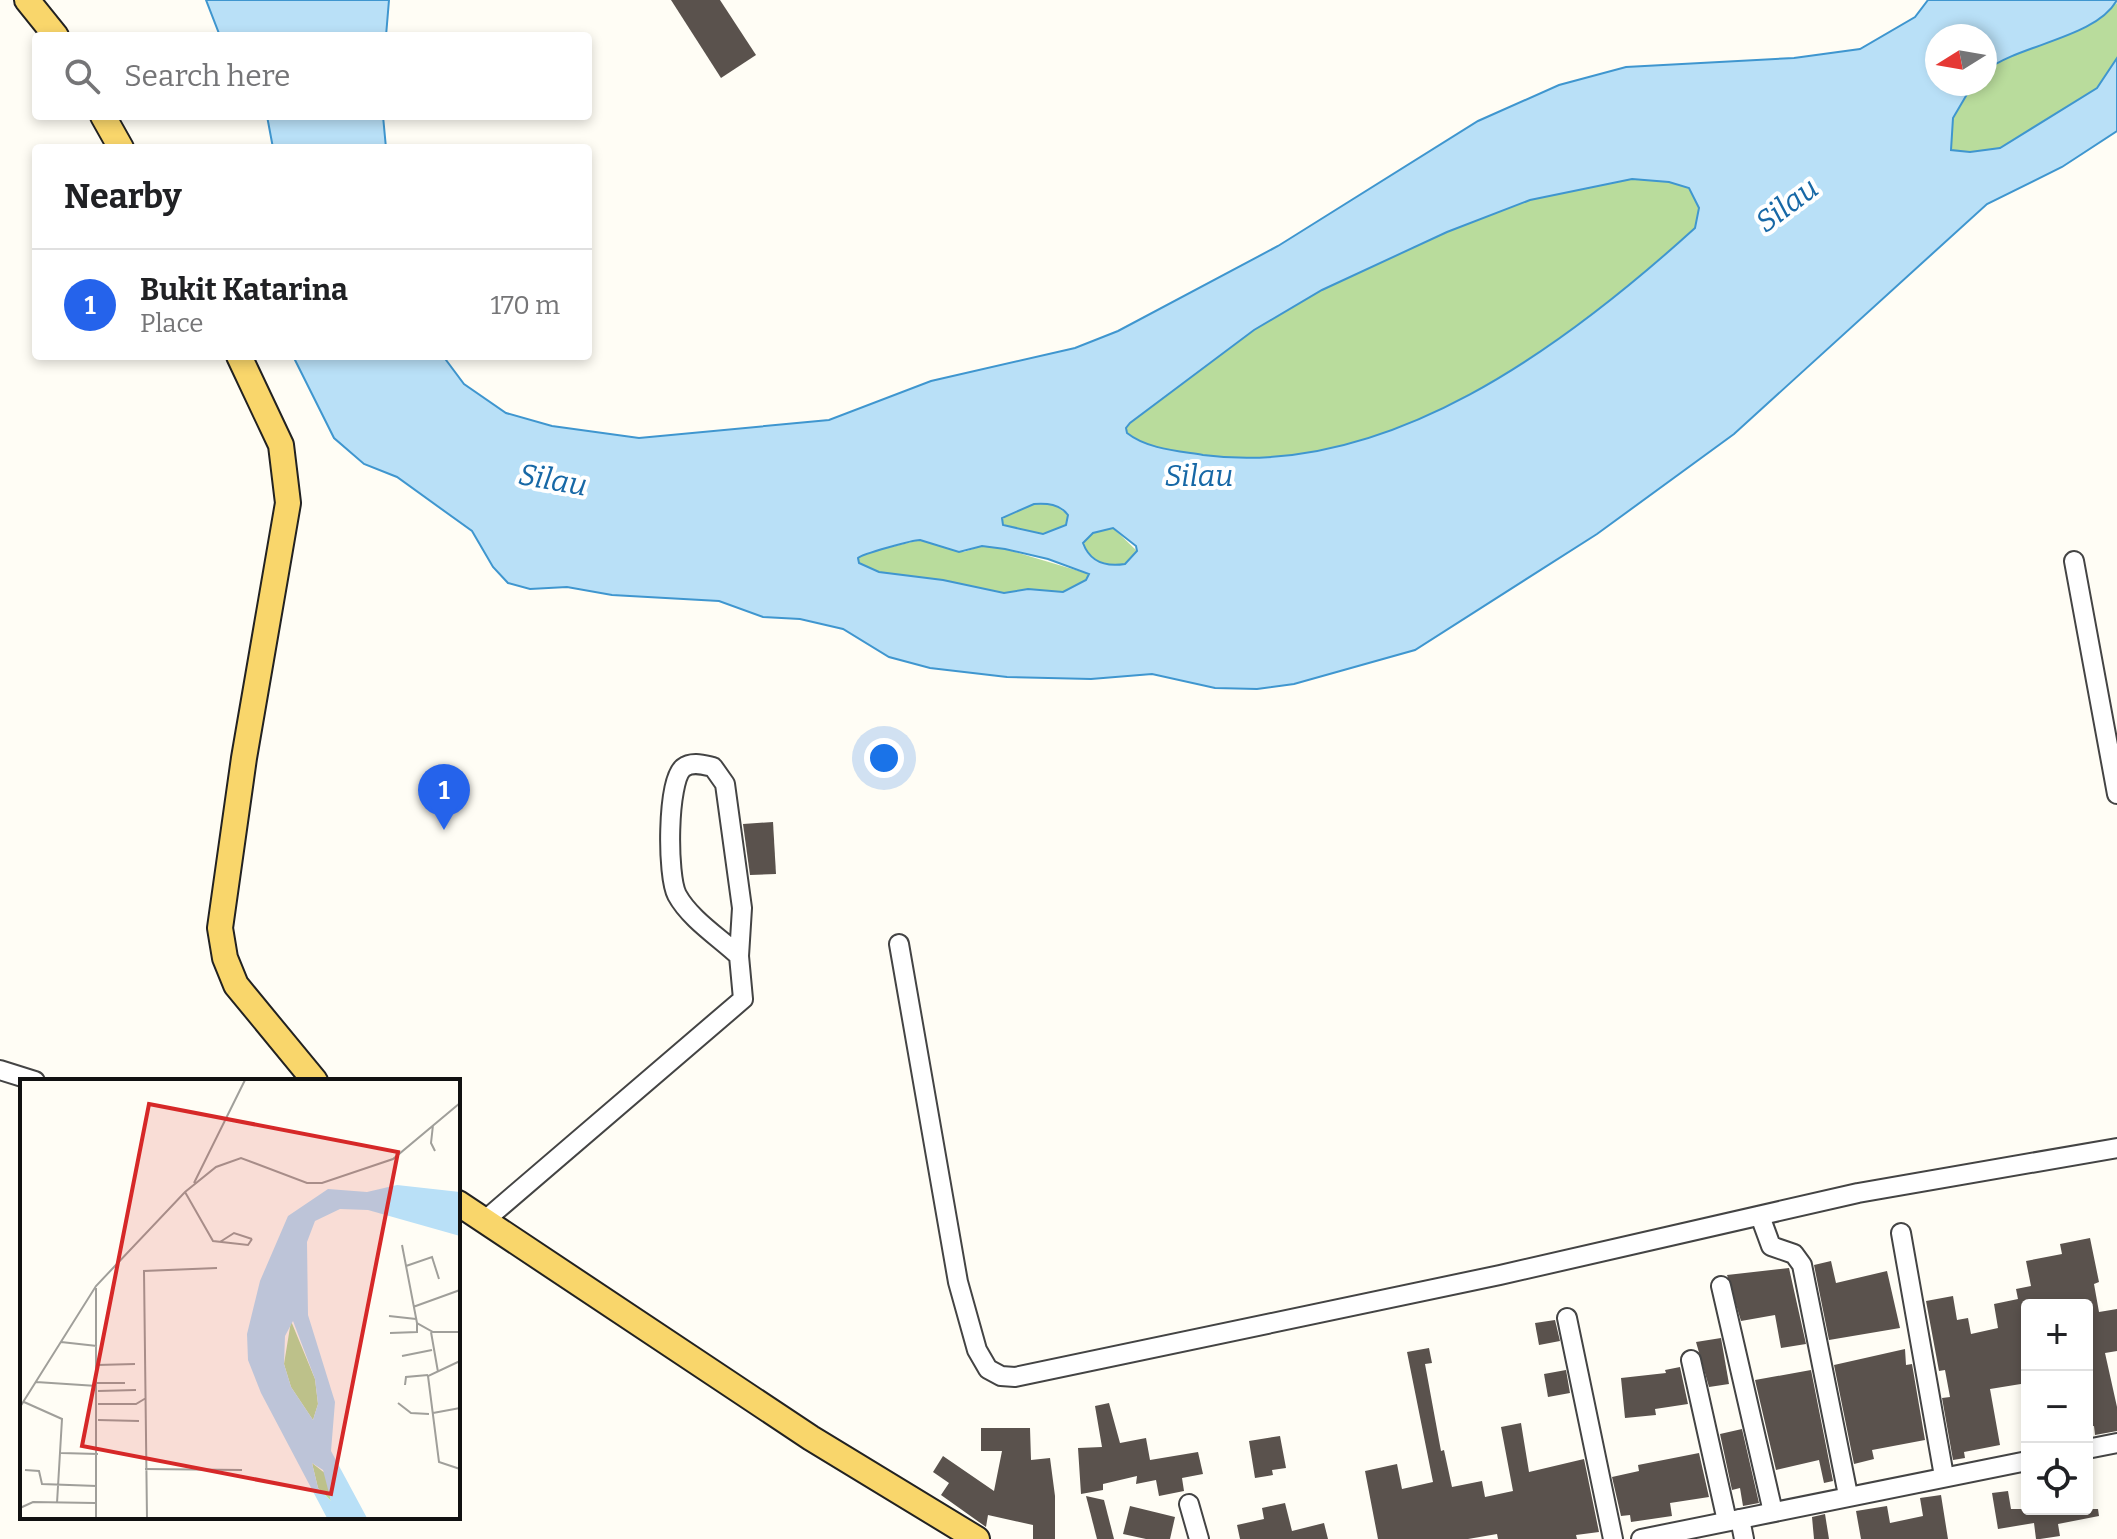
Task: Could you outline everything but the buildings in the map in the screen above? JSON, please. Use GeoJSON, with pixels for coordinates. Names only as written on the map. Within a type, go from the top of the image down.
{"type":"FeatureCollection","features":[{"type":"Feature","properties":{"kind":"main road"},"geometry":{"type":"LineString","coordinates":[[27,0],[53,32]]}},
{"type":"Feature","properties":{"kind":"main road"},"geometry":{"type":"LineString","coordinates":[[105,120],[119,144]]}},
{"type":"Feature","properties":{"kind":"main road"},"geometry":{"type":"LineString","coordinates":[[241,360],[281,445],[288,503],[244,758],[220,928],[225,958],[236,985],[313,1079]]}},
{"type":"Feature","properties":{"kind":"main road"},"geometry":{"type":"LineString","coordinates":[[460,1204],[811,1438],[977,1539]]}},
{"type":"Feature","properties":{"kind":"street"},"geometry":{"type":"LineString","coordinates":[[2074,561],[2117,794]]}},
{"type":"Feature","properties":{"kind":"street"},"geometry":{"type":"LineString","coordinates":[[484,1221],[738,1006],[744,989],[739,956],[742,908],[725,784],[713,767],[688,765],[678,775],[674,786],[669,864],[672,881],[685,907],[739,956]]}},
{"type":"Feature","properties":{"kind":"street"},"geometry":{"type":"LineString","coordinates":[[899,944],[958,1282],[977,1350],[988,1369],[1001,1376],[1015,1377],[1454,1285],[1858,1193],[2117,1148]]}},
{"type":"Feature","properties":{"kind":"street"},"geometry":{"type":"LineString","coordinates":[[0,1070],[29,1079]]}},
{"type":"Feature","properties":{"kind":"street"},"geometry":{"type":"LineString","coordinates":[[1760,1216],[1771,1246],[1794,1254],[1802,1265],[1848,1495]]}},
{"type":"Feature","properties":{"kind":"street"},"geometry":{"type":"LineString","coordinates":[[1901,1233],[1944,1476]]}},
{"type":"Feature","properties":{"kind":"street"},"geometry":{"type":"LineString","coordinates":[[1721,1286],[1773,1512]]}},
{"type":"Feature","properties":{"kind":"street"},"geometry":{"type":"LineString","coordinates":[[1567,1318],[1613,1539]]}},
{"type":"Feature","properties":{"kind":"street"},"geometry":{"type":"LineString","coordinates":[[1691,1360],[1733,1520],[1744,1539]]}},
{"type":"Feature","properties":{"kind":"street"},"geometry":{"type":"LineString","coordinates":[[2093,1448],[2117,1443]]}},
{"type":"Feature","properties":{"kind":"street"},"geometry":{"type":"LineString","coordinates":[[1641,1539],[2021,1462]]}},
{"type":"Feature","properties":{"kind":"street"},"geometry":{"type":"LineString","coordinates":[[1189,1504],[1199,1539]]}},
{"type":"Feature","properties":{"kind":"green space"},"geometry":{"type":"Polygon","coordinates":[[[2117,3],[2117,58],[2097,88],[2000,148],[1970,152],[1950,150],[1953,118],[1966,96],[1997,96],[1997,62],[2082,29],[2117,3]]]}},
{"type":"Feature","properties":{"kind":"green space"},"geometry":{"type":"Polygon","coordinates":[[[1632,179],[1669,182],[1689,188],[1699,208],[1695,228],[1590,316],[1470,394],[1406,424],[1340,446],[1272,457],[1174,451],[1144,443],[1128,434],[1126,428],[1130,423],[1254,330],[1322,290],[1447,232],[1530,200],[1632,179]]]}},
{"type":"Feature","properties":{"kind":"green space"},"geometry":{"type":"Polygon","coordinates":[[[1053,504],[1068,515],[1066,525],[1051,532],[1024,532],[1001,522],[1009,513],[1020,508],[1053,504]]]}},
{"type":"Feature","properties":{"kind":"green space"},"geometry":{"type":"Polygon","coordinates":[[[1113,528],[1137,551],[1125,564],[1111,565],[1094,559],[1083,543],[1093,533],[1113,528]]]}},
{"type":"Feature","properties":{"kind":"green space"},"geometry":{"type":"Polygon","coordinates":[[[920,540],[964,552],[982,546],[1005,549],[1089,574],[1086,580],[1063,592],[1028,589],[1004,593],[943,580],[879,572],[859,563],[858,558],[863,554],[920,540]]]}},
{"type":"Feature","properties":{"kind":"water"},"geometry":{"type":"Polygon","coordinates":[[[206,0],[389,0],[386,32],[218,32],[206,0]]]}},
{"type":"Feature","properties":{"kind":"water","name":"Silau"},"geometry":{"type":"Polygon","coordinates":[[[1928,0],[2117,0],[2107,13],[2092,23],[1997,64],[1997,24],[1925,24],[1925,96],[1966,96],[1953,118],[1951,150],[1970,152],[2000,148],[2097,88],[2117,58],[2117,131],[2062,167],[1987,204],[1734,434],[1597,534],[1415,650],[1294,684],[1257,689],[1215,688],[1152,674],[1091,679],[1007,677],[930,668],[889,657],[843,629],[800,619],[763,617],[719,601],[612,595],[567,587],[530,589],[508,583],[493,567],[472,531],[397,477],[364,464],[334,438],[295,360],[446,360],[464,384],[506,413],[552,426],[639,438],[829,420],[931,381],[1075,348],[1118,331],[1278,246],[1478,121],[1559,85],[1626,67],[1794,58],[1860,49],[1915,17],[1928,0]],[[1632,179],[1530,200],[1447,232],[1322,290],[1254,330],[1130,423],[1127,433],[1154,446],[1203,455],[1272,457],[1340,446],[1406,425],[1470,394],[1531,358],[1590,316],[1695,228],[1699,208],[1689,188],[1669,182],[1632,179]],[[1039,504],[1002,518],[1003,525],[1043,534],[1066,525],[1068,515],[1065,511],[1057,506],[1039,504]],[[1113,528],[1093,533],[1083,543],[1094,559],[1111,565],[1125,564],[1137,551],[1136,546],[1113,528]],[[920,540],[858,558],[859,563],[879,572],[943,580],[1004,593],[1028,589],[1063,592],[1086,580],[1089,574],[1048,559],[1005,549],[982,546],[959,552],[920,540]]]}},
{"type":"Feature","properties":{"kind":"water"},"geometry":{"type":"Polygon","coordinates":[[[268,120],[383,120],[386,144],[272,144],[268,120]]]}},
{"type":"Feature","properties":{"kind":"place","name":"Bukit Katarina"},"geometry":{"type":"Point","coordinates":[444,830]}}]}
